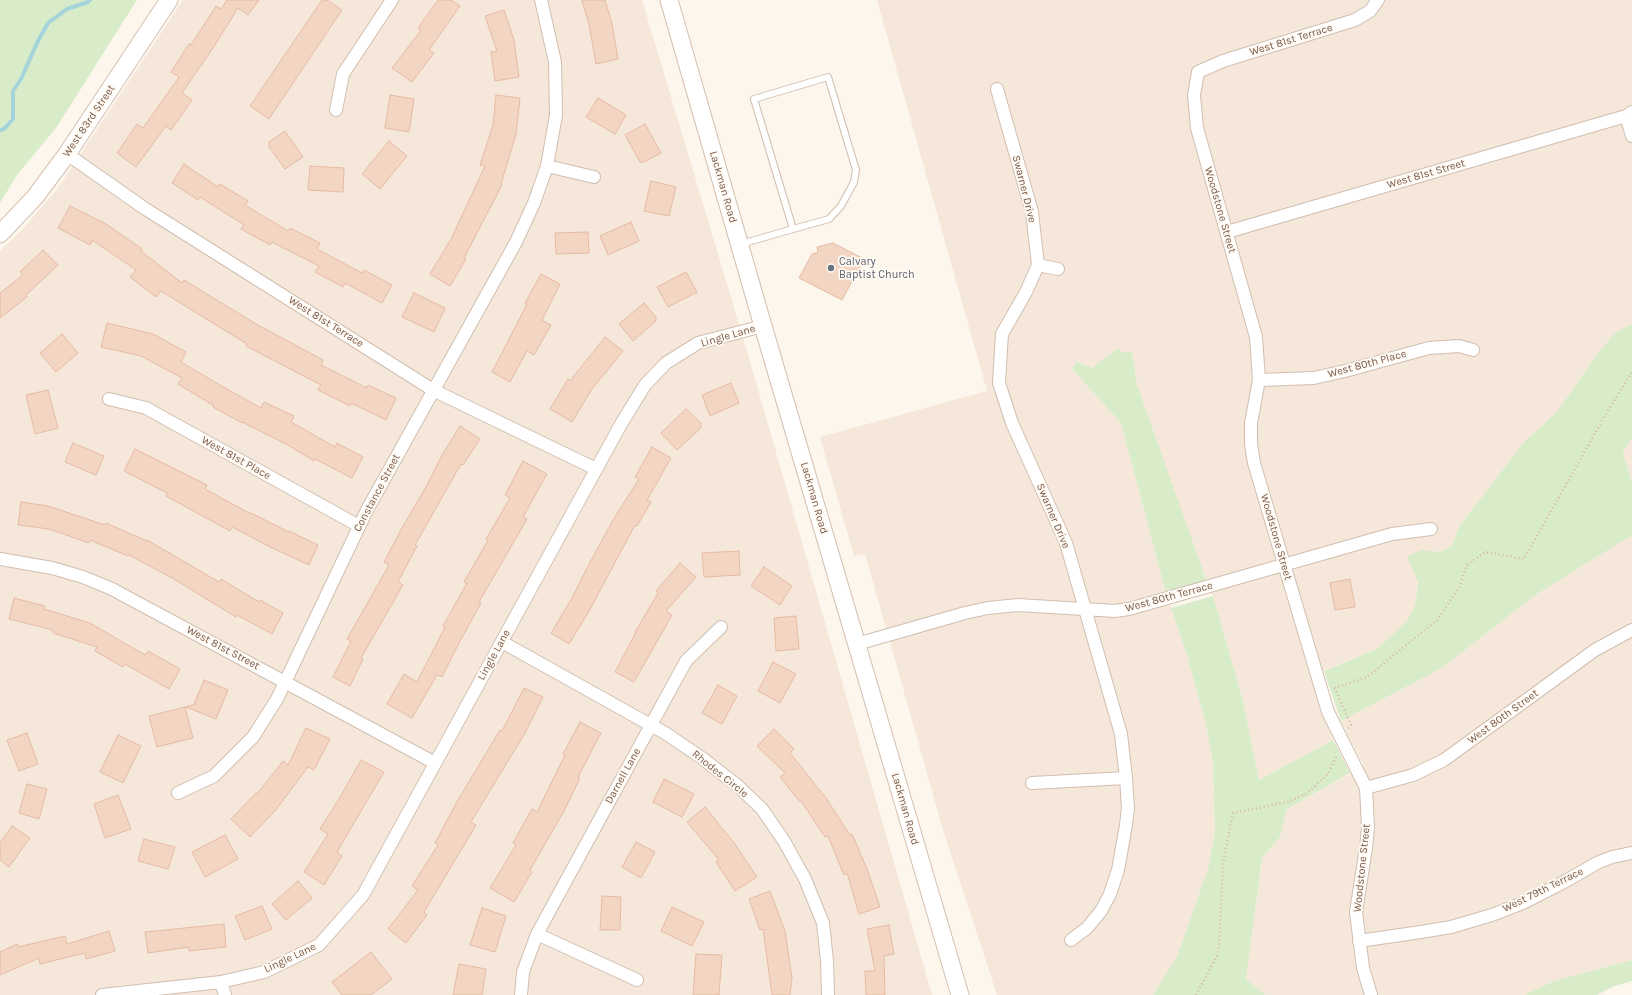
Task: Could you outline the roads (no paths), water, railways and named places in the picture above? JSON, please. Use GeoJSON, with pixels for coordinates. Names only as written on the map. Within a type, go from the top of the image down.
{"type":"FeatureCollection","features":[{"type":"Feature","properties":{"kind":"main road","name":"West 83rd Street"},"geometry":{"type":"LineString","coordinates":[[0,234],[35,197],[67,154],[169,0]]}},
{"type":"Feature","properties":{"kind":"main road","name":"Lackman Road"},"geometry":{"type":"LineString","coordinates":[[669,0],[739,244],[960,995]]}},
{"type":"Feature","properties":{"kind":"street"},"geometry":{"type":"LineString","coordinates":[[336,110],[343,74],[392,0]]}},
{"type":"Feature","properties":{"kind":"street","name":"Constance Street"},"geometry":{"type":"LineString","coordinates":[[178,793],[214,776],[253,737],[277,699],[359,526],[516,242],[534,203],[547,166],[556,115],[555,62],[541,0]]}},
{"type":"Feature","properties":{"kind":"street","name":"West 81st Terrace"},"geometry":{"type":"LineString","coordinates":[[1198,72],[1223,61],[1355,20],[1370,11],[1378,0]]}},
{"type":"Feature","properties":{"kind":"street","name":"Woodstone Street"},"geometry":{"type":"LineString","coordinates":[[1198,72],[1194,95],[1197,128],[1256,337],[1259,380],[1251,423],[1250,444],[1254,463],[1328,712],[1366,788],[1368,827],[1356,912],[1359,941],[1371,995]]}},
{"type":"Feature","properties":{"kind":"street","name":"Swarner Drive"},"geometry":{"type":"LineString","coordinates":[[997,89],[1032,212],[1038,265],[1026,292],[1002,334],[999,383],[1012,423],[1066,543],[1120,734],[1126,778],[1128,808],[1123,848],[1114,882],[1101,911],[1087,928],[1071,940]]}},
{"type":"Feature","properties":{"kind":"street","name":"West 81st Street"},"geometry":{"type":"LineString","coordinates":[[1227,232],[1629,114],[1632,136]]}},
{"type":"Feature","properties":{"kind":"street","name":"West 81st Terrace"},"geometry":{"type":"LineString","coordinates":[[67,154],[144,208],[433,390],[596,469]]}},
{"type":"Feature","properties":{"kind":"street"},"geometry":{"type":"LineString","coordinates":[[547,166],[594,177]]}},
{"type":"Feature","properties":{"kind":"street"},"geometry":{"type":"LineString","coordinates":[[1038,265],[1058,269]]}},
{"type":"Feature","properties":{"kind":"street","name":"Lingle Lane"},"geometry":{"type":"LineString","coordinates":[[221,982],[264,972],[319,945],[363,895],[596,469],[621,424],[645,386],[666,363],[698,343],[763,326]]}},
{"type":"Feature","properties":{"kind":"street","name":"West 80th Place"},"geometry":{"type":"LineString","coordinates":[[1259,380],[1314,378],[1429,348],[1459,346],[1474,350]]}},
{"type":"Feature","properties":{"kind":"street","name":"West 81st Place"},"geometry":{"type":"LineString","coordinates":[[109,399],[146,408],[359,526]]}},
{"type":"Feature","properties":{"kind":"street","name":"West 80th Terrace"},"geometry":{"type":"LineString","coordinates":[[857,644],[965,613],[988,608],[1018,605],[1085,610],[1114,611],[1129,609],[1392,534],[1431,529]]}},
{"type":"Feature","properties":{"kind":"street","name":"West 81st Street"},"geometry":{"type":"LineString","coordinates":[[0,559],[71,573],[112,589],[435,763]]}},
{"type":"Feature","properties":{"kind":"street","name":"Darnell Lane"},"geometry":{"type":"LineString","coordinates":[[520,995],[523,972],[538,934],[686,661],[722,627]]}},
{"type":"Feature","properties":{"kind":"street","name":"West 80th Street"},"geometry":{"type":"LineString","coordinates":[[1366,788],[1413,775],[1444,760],[1595,650],[1632,630]]}},
{"type":"Feature","properties":{"kind":"street","name":"Rhodes Circle"},"geometry":{"type":"LineString","coordinates":[[502,642],[651,725],[702,758],[738,786],[762,809],[784,841],[805,879],[823,924],[827,961],[828,995]]}},
{"type":"Feature","properties":{"kind":"street"},"geometry":{"type":"LineString","coordinates":[[1032,783],[1126,778]]}},
{"type":"Feature","properties":{"kind":"street","name":"West 79th Terrace"},"geometry":{"type":"LineString","coordinates":[[1359,941],[1443,928],[1492,915],[1523,903],[1597,863],[1612,857],[1631,853]]}},
{"type":"Feature","properties":{"kind":"street"},"geometry":{"type":"LineString","coordinates":[[538,934],[637,980]]}},
{"type":"Feature","properties":{"kind":"street"},"geometry":{"type":"LineString","coordinates":[[102,995],[221,982],[224,995]]}},
{"type":"Feature","properties":{"kind":"lane"},"geometry":{"type":"LineString","coordinates":[[739,244],[793,229],[829,219],[841,206],[854,182],[856,170],[828,77],[754,99],[793,229]]}},
{"type":"Feature","properties":{"kind":"waterway"},"geometry":{"type":"LineString","coordinates":[[0,130],[4,129],[13,119],[13,91],[21,79],[37,43],[48,23],[67,9],[90,0]]}},
{"type":"Feature","properties":{"kind":"place","name":"Calvary Baptist Church"},"geometry":{"type":"Point","coordinates":[831,268]}}]}
